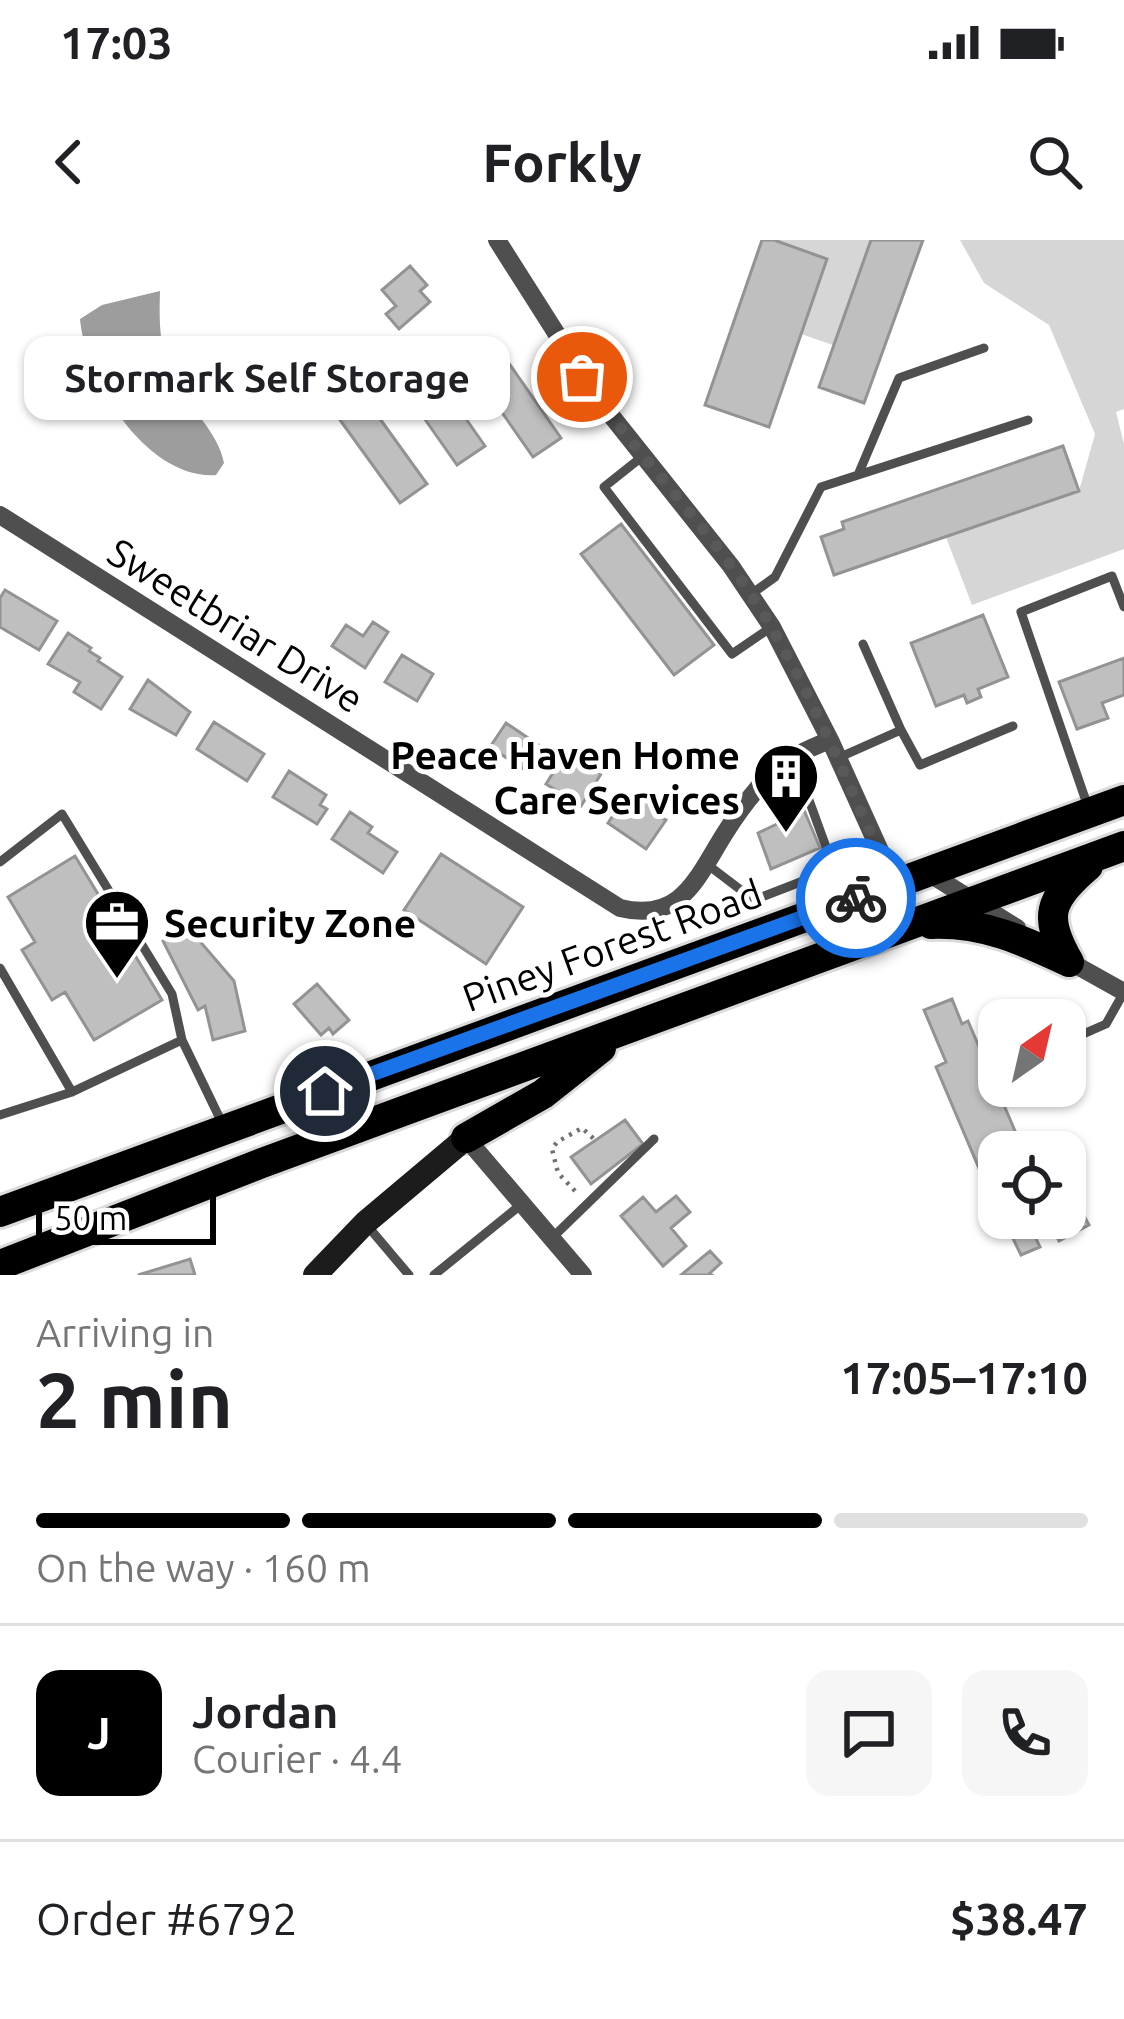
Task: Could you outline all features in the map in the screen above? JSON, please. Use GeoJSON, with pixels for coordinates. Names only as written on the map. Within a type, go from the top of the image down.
{"type":"FeatureCollection","features":[{"type":"Feature","properties":{"kind":"main road","name":"Piney Forest Road"},"geometry":{"type":"LineString","coordinates":[[0,1212],[1124,800]]}},
{"type":"Feature","properties":{"kind":"main road"},"geometry":{"type":"LineString","coordinates":[[986,897],[1019,857],[1124,817]]}},
{"type":"Feature","properties":{"kind":"main road"},"geometry":{"type":"LineString","coordinates":[[0,1264],[1114,850]]}},
{"type":"Feature","properties":{"kind":"main road"},"geometry":{"type":"LineString","coordinates":[[1069,962],[1053,935],[1051,914],[1070,881],[1114,850]]}},
{"type":"Feature","properties":{"kind":"main road"},"geometry":{"type":"LineString","coordinates":[[986,897],[1007,922]]}},
{"type":"Feature","properties":{"kind":"main road"},"geometry":{"type":"LineString","coordinates":[[913,924],[963,923],[1006,933],[1069,962]]}},
{"type":"Feature","properties":{"kind":"main road"},"geometry":{"type":"LineString","coordinates":[[315,1275],[365,1223],[466,1138],[543,1094],[628,1028]]}},
{"type":"Feature","properties":{"kind":"street"},"geometry":{"type":"LineString","coordinates":[[496,240],[567,356],[772,627],[834,749],[913,924]]}},
{"type":"Feature","properties":{"kind":"street","name":"Sweetbriar Drive"},"geometry":{"type":"LineString","coordinates":[[0,514],[620,908],[653,911],[691,890],[750,798],[793,756],[834,749]]}},
{"type":"Feature","properties":{"kind":"street"},"geometry":{"type":"LineString","coordinates":[[927,872],[986,897]]}},
{"type":"Feature","properties":{"kind":"street"},"geometry":{"type":"LineString","coordinates":[[1007,922],[1124,992]]}},
{"type":"Feature","properties":{"kind":"street"},"geometry":{"type":"LineString","coordinates":[[466,1138],[583,1275]]}},
{"type":"Feature","properties":{"kind":"lane"},"geometry":{"type":"LineString","coordinates":[[857,475],[898,378],[984,348]]}},
{"type":"Feature","properties":{"kind":"lane"},"geometry":{"type":"LineString","coordinates":[[750,595],[775,577],[820,488],[1028,420]]}},
{"type":"Feature","properties":{"kind":"lane"},"geometry":{"type":"LineString","coordinates":[[644,456],[604,487],[732,654],[772,627]]}},
{"type":"Feature","properties":{"kind":"lane"},"geometry":{"type":"LineString","coordinates":[[1091,814],[1021,612],[1112,577],[1124,607]]}},
{"type":"Feature","properties":{"kind":"lane"},"geometry":{"type":"LineString","coordinates":[[863,644],[920,765],[1013,726]]}},
{"type":"Feature","properties":{"kind":"lane"},"geometry":{"type":"LineString","coordinates":[[834,749],[902,730]]}},
{"type":"Feature","properties":{"kind":"lane"},"geometry":{"type":"LineString","coordinates":[[706,864],[754,900],[834,868],[793,756]]}},
{"type":"Feature","properties":{"kind":"lane"},"geometry":{"type":"LineString","coordinates":[[0,862],[62,814],[172,994],[182,1040],[225,1128]]}},
{"type":"Feature","properties":{"kind":"lane"},"geometry":{"type":"LineString","coordinates":[[0,968],[72,1092]]}},
{"type":"Feature","properties":{"kind":"lane"},"geometry":{"type":"LineString","coordinates":[[1086,1033],[1106,1024],[1124,992]]}},
{"type":"Feature","properties":{"kind":"lane"},"geometry":{"type":"LineString","coordinates":[[0,1115],[72,1092],[182,1040]]}},
{"type":"Feature","properties":{"kind":"lane"},"geometry":{"type":"LineString","coordinates":[[552,1238],[654,1139]]}},
{"type":"Feature","properties":{"kind":"lane"},"geometry":{"type":"LineString","coordinates":[[434,1275],[523,1203]]}},
{"type":"Feature","properties":{"kind":"lane"},"geometry":{"type":"LineString","coordinates":[[365,1223],[409,1275]]}},
{"type":"Feature","properties":{"kind":"path"},"geometry":{"type":"LineString","coordinates":[[564,1176],[554,1166],[552,1150],[557,1142],[582,1128],[594,1138]]}},
{"type":"Feature","properties":{"kind":"shaded area"},"geometry":{"type":"Polygon","coordinates":[[[774,240],[871,240],[833,345],[801,334],[827,259],[774,240]]]}},
{"type":"Feature","properties":{"kind":"shaded area"},"geometry":{"type":"Polygon","coordinates":[[[960,240],[1124,240],[1124,409],[1116,412],[1124,444],[1124,549],[972,605],[946,537],[1079,491],[1095,434],[1049,325],[984,283],[960,240]]]}},
{"type":"Feature","properties":{"kind":"shaded area"},"geometry":{"type":"Polygon","coordinates":[[[160,291],[166,360],[221,452],[224,463],[216,475],[191,472],[144,444],[107,396],[84,343],[80,319],[102,305],[160,291]]]}},
{"type":"Feature","properties":{"kind":"building"},"geometry":{"type":"Polygon","coordinates":[[[762,240],[827,259],[769,427],[705,405],[762,240]]]}},
{"type":"Feature","properties":{"kind":"building"},"geometry":{"type":"Polygon","coordinates":[[[871,240],[923,240],[864,403],[819,387],[871,240]]]}},
{"type":"Feature","properties":{"kind":"building"},"geometry":{"type":"Polygon","coordinates":[[[410,266],[427,285],[420,291],[430,302],[399,329],[386,314],[396,306],[382,290],[410,266]]]}},
{"type":"Feature","properties":{"kind":"building"},"geometry":{"type":"Polygon","coordinates":[[[360,338],[367,351],[353,358],[346,346],[360,338]]]}},
{"type":"Feature","properties":{"kind":"building"},"geometry":{"type":"Polygon","coordinates":[[[492,339],[561,438],[533,457],[464,358],[492,339]]]}},
{"type":"Feature","properties":{"kind":"building"},"geometry":{"type":"Polygon","coordinates":[[[431,369],[485,446],[457,465],[403,388],[431,369]]]}},
{"type":"Feature","properties":{"kind":"building"},"geometry":{"type":"Polygon","coordinates":[[[362,394],[427,484],[400,503],[335,413],[362,394]]]}},
{"type":"Feature","properties":{"kind":"building"},"geometry":{"type":"Polygon","coordinates":[[[1063,446],[1079,491],[834,575],[821,537],[844,529],[842,522],[1063,446]]]}},
{"type":"Feature","properties":{"kind":"building"},"geometry":{"type":"Polygon","coordinates":[[[621,524],[714,645],[674,675],[581,554],[621,524]]]}},
{"type":"Feature","properties":{"kind":"building"},"geometry":{"type":"Polygon","coordinates":[[[5,590],[57,621],[39,650],[0,627],[0,598],[5,590]]]}},
{"type":"Feature","properties":{"kind":"building"},"geometry":{"type":"Polygon","coordinates":[[[983,615],[1008,677],[978,689],[981,697],[967,703],[964,695],[936,706],[911,643],[983,615]]]}},
{"type":"Feature","properties":{"kind":"building"},"geometry":{"type":"Polygon","coordinates":[[[373,622],[388,632],[365,668],[332,646],[346,625],[363,636],[373,622]]]}},
{"type":"Feature","properties":{"kind":"building"},"geometry":{"type":"Polygon","coordinates":[[[68,633],[122,677],[101,709],[74,692],[80,682],[48,664],[68,633]]]}},
{"type":"Feature","properties":{"kind":"building"},"geometry":{"type":"Polygon","coordinates":[[[402,655],[433,674],[417,701],[385,682],[402,655]]]}},
{"type":"Feature","properties":{"kind":"building"},"geometry":{"type":"Polygon","coordinates":[[[1124,658],[1124,695],[1102,703],[1108,718],[1077,729],[1059,682],[1124,658]]]}},
{"type":"Feature","properties":{"kind":"building"},"geometry":{"type":"Polygon","coordinates":[[[148,680],[190,712],[176,735],[130,709],[148,680]]]}},
{"type":"Feature","properties":{"kind":"building"},"geometry":{"type":"Polygon","coordinates":[[[214,722],[264,754],[247,781],[197,749],[214,722]]]}},
{"type":"Feature","properties":{"kind":"building"},"geometry":{"type":"Polygon","coordinates":[[[506,723],[543,748],[528,772],[490,747],[506,723]]]}},
{"type":"Feature","properties":{"kind":"building"},"geometry":{"type":"Polygon","coordinates":[[[566,752],[601,774],[581,806],[546,784],[566,752]]]}},
{"type":"Feature","properties":{"kind":"building"},"geometry":{"type":"Polygon","coordinates":[[[289,771],[326,795],[320,805],[327,809],[317,824],[273,797],[289,771]]]}},
{"type":"Feature","properties":{"kind":"building"},"geometry":{"type":"Polygon","coordinates":[[[647,794],[668,808],[661,817],[666,820],[646,849],[608,823],[626,796],[640,805],[647,794]]]}},
{"type":"Feature","properties":{"kind":"building","name":"Peace Haven Home Care Services"},"geometry":{"type":"Polygon","coordinates":[[[801,803],[820,848],[771,869],[758,833],[779,823],[776,814],[801,803]]]}},
{"type":"Feature","properties":{"kind":"building"},"geometry":{"type":"Polygon","coordinates":[[[350,812],[372,827],[368,833],[397,852],[383,873],[332,839],[350,812]]]}},
{"type":"Feature","properties":{"kind":"building"},"geometry":{"type":"Polygon","coordinates":[[[441,854],[523,907],[486,964],[404,910],[441,854]]]}},
{"type":"Feature","properties":{"kind":"building"},"geometry":{"type":"Polygon","coordinates":[[[75,856],[162,1000],[94,1040],[65,992],[52,1000],[22,950],[35,942],[8,897],[75,856]]]}},
{"type":"Feature","properties":{"kind":"building"},"geometry":{"type":"Polygon","coordinates":[[[185,924],[234,981],[245,1031],[213,1040],[205,1006],[198,1010],[163,941],[185,924]]]}},
{"type":"Feature","properties":{"kind":"building"},"geometry":{"type":"Polygon","coordinates":[[[317,984],[349,1020],[333,1034],[329,1028],[321,1035],[294,1004],[317,984]]]}},
{"type":"Feature","properties":{"kind":"building"},"geometry":{"type":"Polygon","coordinates":[[[952,999],[962,1024],[968,1021],[978,1044],[978,1107],[1005,1107],[1015,1131],[978,1131],[978,1166],[936,1067],[946,1062],[924,1010],[952,999]]]}},
{"type":"Feature","properties":{"kind":"building"},"geometry":{"type":"Polygon","coordinates":[[[625,1120],[643,1144],[591,1184],[571,1157],[625,1120]]]}},
{"type":"Feature","properties":{"kind":"building"},"geometry":{"type":"Polygon","coordinates":[[[676,1196],[690,1212],[671,1228],[686,1246],[663,1266],[621,1216],[643,1197],[656,1212],[676,1196]]]}},
{"type":"Feature","properties":{"kind":"building"},"geometry":{"type":"Polygon","coordinates":[[[1013,1239],[1036,1239],[1040,1247],[1021,1255],[1013,1239]]]}},
{"type":"Feature","properties":{"kind":"building"},"geometry":{"type":"Polygon","coordinates":[[[710,1251],[721,1263],[712,1275],[681,1275],[710,1251]]]}},
{"type":"Feature","properties":{"kind":"building"},"geometry":{"type":"Polygon","coordinates":[[[190,1259],[195,1275],[138,1275],[190,1259]]]}},
{"type":"Feature","properties":{"kind":"way so far"},"geometry":{"type":"LineString","coordinates":[[582,377],[731,566],[772,627],[830,740],[893,885],[856,898]]}},
{"type":"Feature","properties":{"kind":"place","name":"Stormark Self Storage"},"geometry":{"type":"Point","coordinates":[582,377]}},
{"type":"Feature","properties":{"kind":"place","name":"Peace Haven Home Care Services"},"geometry":{"type":"Point","coordinates":[786,835]}},
{"type":"Feature","properties":{"kind":"place","name":"Security Zone"},"geometry":{"type":"Point","coordinates":[117,981]}},
{"type":"Feature","properties":{"kind":"route"},"geometry":{"type":"LineString","coordinates":[[325,1091],[856,898]]}}]}
